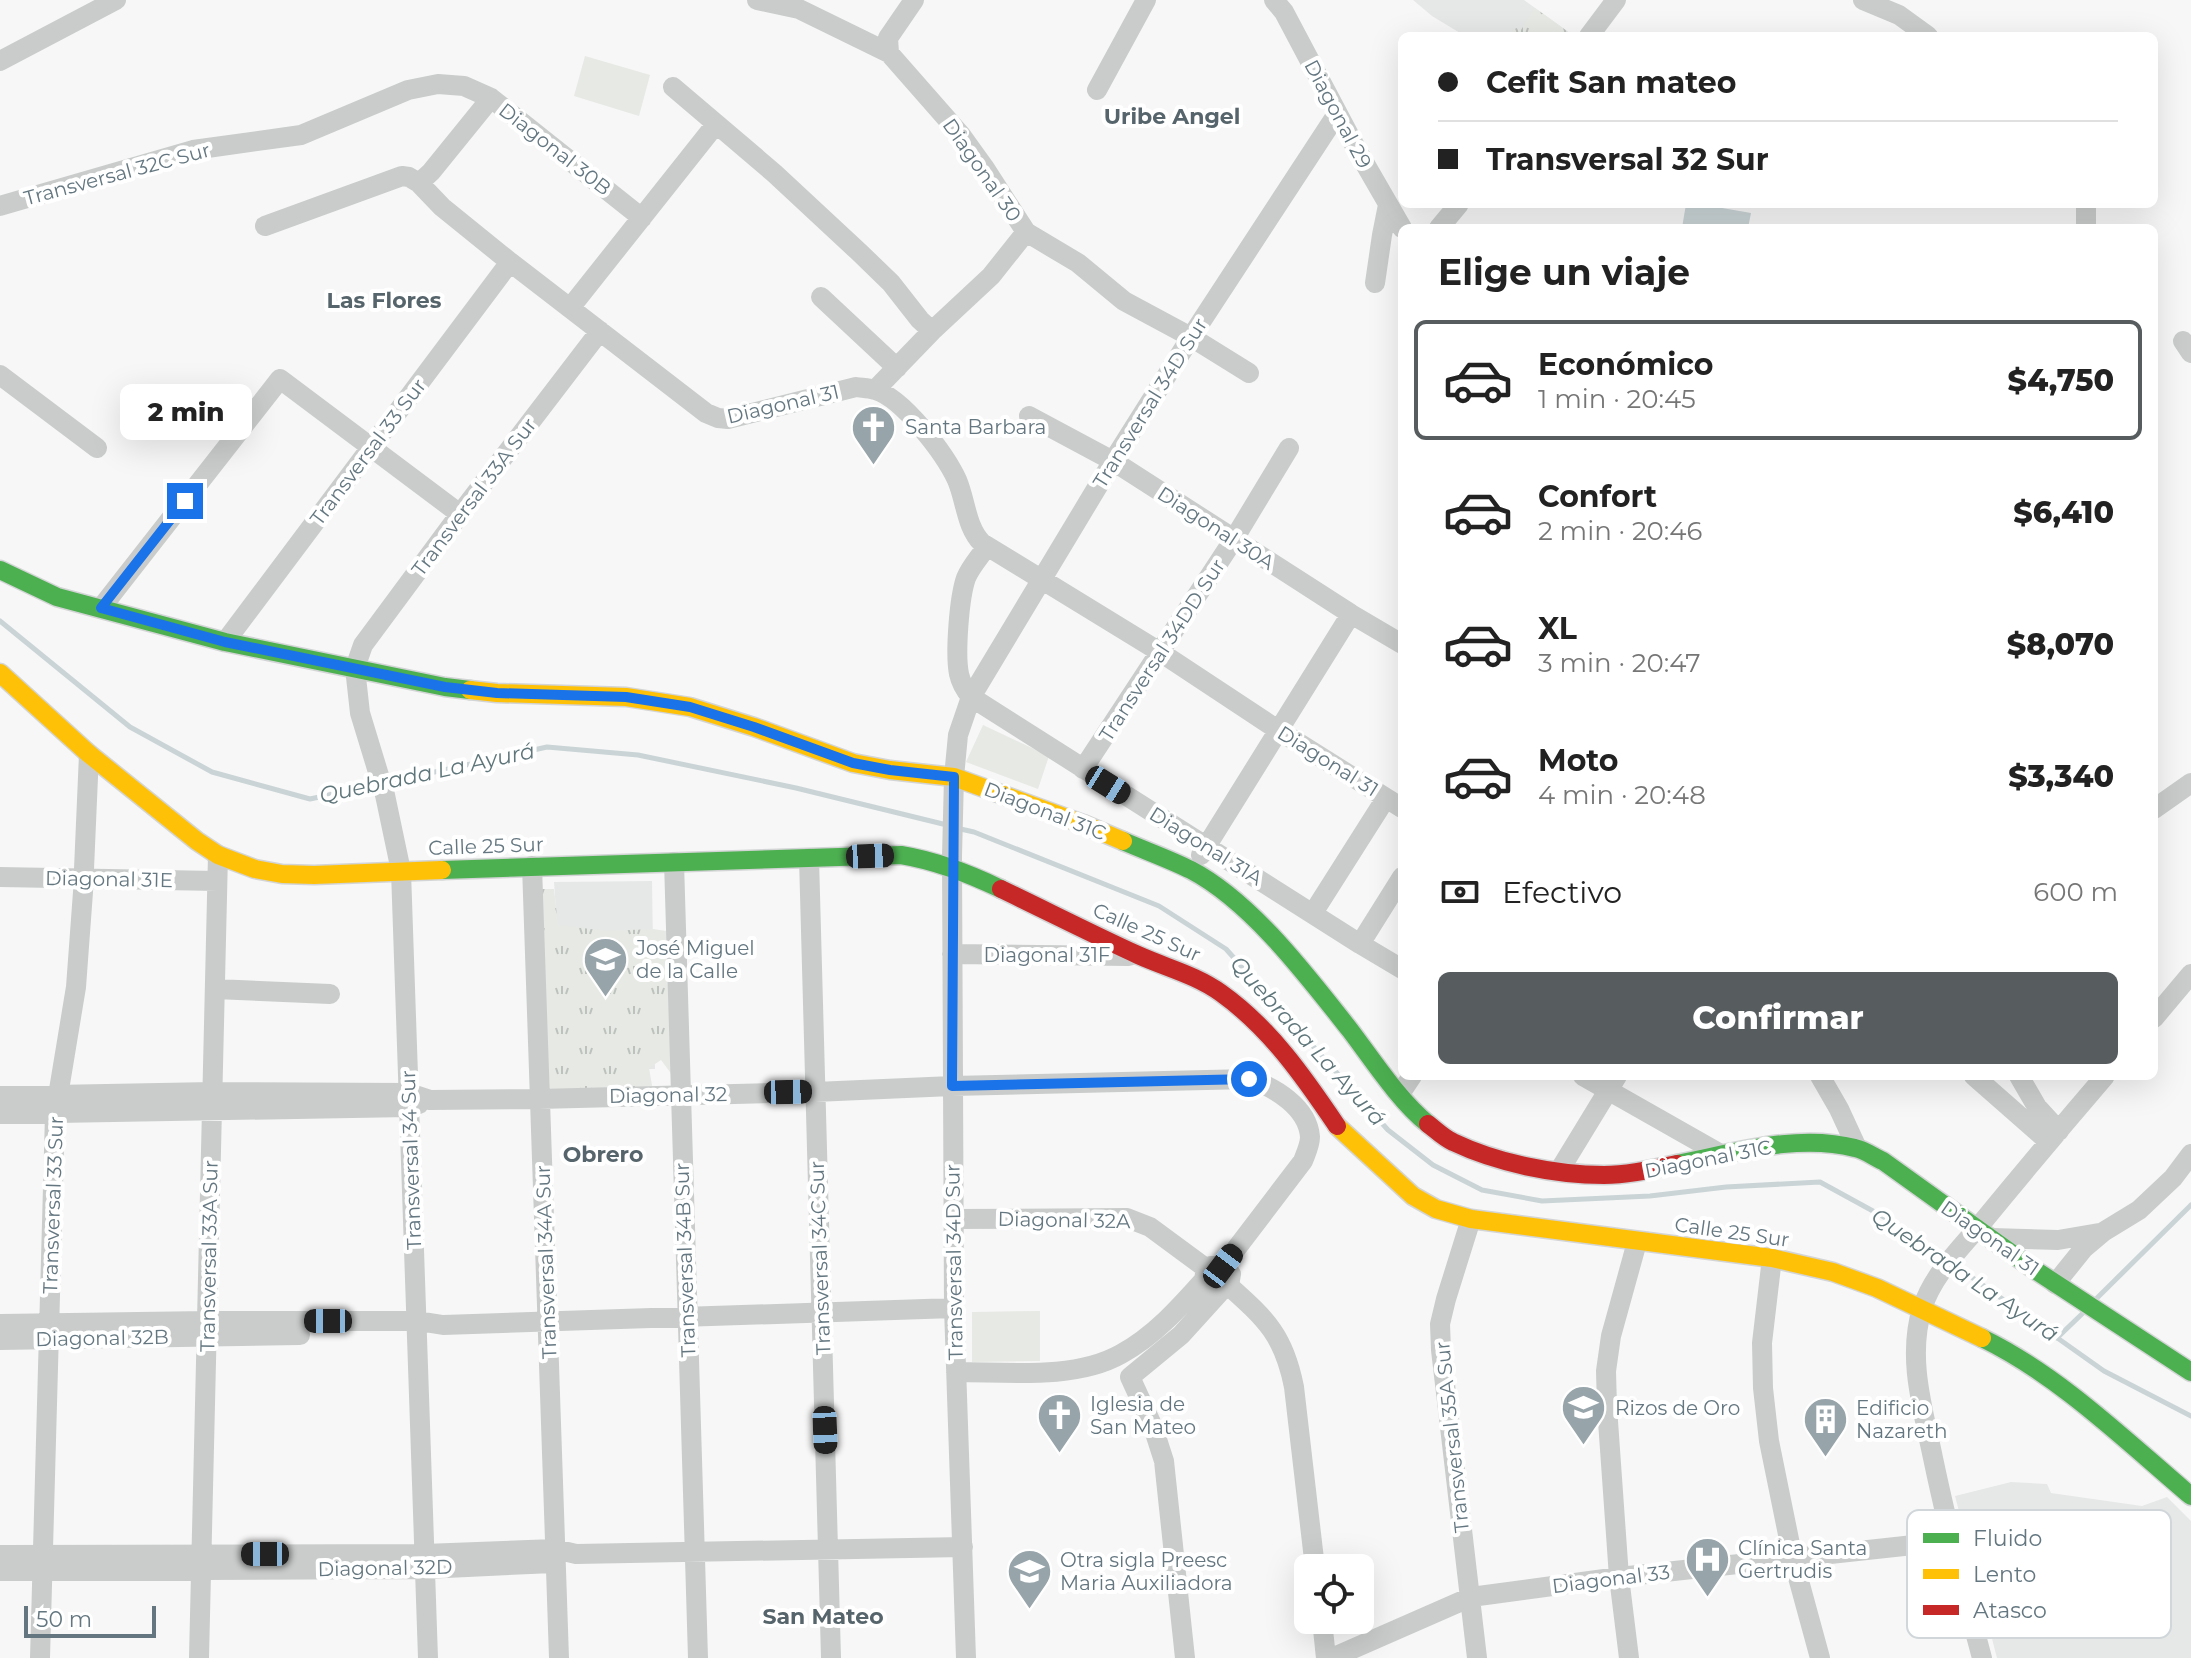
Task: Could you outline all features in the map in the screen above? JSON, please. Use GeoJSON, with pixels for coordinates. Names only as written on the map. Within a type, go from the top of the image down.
{"type":"FeatureCollection","features":[{"type":"Feature","properties":{"kind":"main road","name":"Diagonal 31C"},"geometry":{"type":"LineString","coordinates":[[0,570],[57,597],[225,642],[445,687],[497,693],[626,697],[690,707],[853,763],[954,777],[1083,824],[1192,871],[1247,911],[1289,954],[1423,1120],[1450,1141],[1498,1160],[1604,1175],[1784,1144],[1819,1143],[1857,1148]]}},
{"type":"Feature","properties":{"kind":"main road","name":"Calle 25 Sur"},"geometry":{"type":"LineString","coordinates":[[4,679],[89,754],[197,841],[218,855],[255,869],[314,875],[901,855],[953,867],[1141,956],[1196,977],[1221,993],[1248,1014],[1301,1072],[1338,1127],[1413,1196],[1436,1209],[1471,1219],[1772,1258],[1833,1272],[1877,1288],[1998,1346],[2041,1373],[2083,1404],[2191,1496]]}},
{"type":"Feature","properties":{"kind":"main road","name":"Diagonal 31"},"geometry":{"type":"LineString","coordinates":[[1857,1148],[1883,1161],[2080,1302],[2191,1372]]}},
{"type":"Feature","properties":{"kind":"street"},"geometry":{"type":"LineString","coordinates":[[0,61],[116,0]]}},
{"type":"Feature","properties":{"kind":"street","name":"Diagonal 30"},"geometry":{"type":"LineString","coordinates":[[757,0],[799,9],[889,53],[961,135],[1026,232],[1078,263],[1124,301],[1249,373]]}},
{"type":"Feature","properties":{"kind":"street"},"geometry":{"type":"LineString","coordinates":[[889,53],[888,38],[914,0]]}},
{"type":"Feature","properties":{"kind":"street"},"geometry":{"type":"LineString","coordinates":[[1097,90],[1146,0]]}},
{"type":"Feature","properties":{"kind":"street","name":"Diagonal 29"},"geometry":{"type":"LineString","coordinates":[[1274,0],[1284,12],[1400,224]]}},
{"type":"Feature","properties":{"kind":"street"},"geometry":{"type":"LineString","coordinates":[[1592,32],[1616,0]]}},
{"type":"Feature","properties":{"kind":"street"},"geometry":{"type":"LineString","coordinates":[[1863,0],[1899,15],[1922,32]]}},
{"type":"Feature","properties":{"kind":"street","name":"Transversal 32C Sur"},"geometry":{"type":"LineString","coordinates":[[2,204],[193,150],[301,135],[408,90],[438,84],[464,86]]}},
{"type":"Feature","properties":{"kind":"street","name":"Diagonal 30B"},"geometry":{"type":"LineString","coordinates":[[464,86],[491,98],[642,218]]}},
{"type":"Feature","properties":{"kind":"street"},"geometry":{"type":"LineString","coordinates":[[673,87],[774,173],[859,252],[891,283],[932,331]]}},
{"type":"Feature","properties":{"kind":"street"},"geometry":{"type":"LineString","coordinates":[[265,226],[402,176],[419,183],[491,98]]}},
{"type":"Feature","properties":{"kind":"street","name":"Transversal 34D Sur"},"geometry":{"type":"LineString","coordinates":[[971,697],[1113,461],[1337,114]]}},
{"type":"Feature","properties":{"kind":"street"},"geometry":{"type":"LineString","coordinates":[[570,308],[716,124]]}},
{"type":"Feature","properties":{"kind":"street","name":"Diagonal 31"},"geometry":{"type":"LineString","coordinates":[[419,183],[442,207],[510,262],[706,413],[718,418],[737,417],[856,387],[875,390],[893,399],[919,425],[944,459],[956,479],[975,536],[987,546],[1160,652],[1394,803]]}},
{"type":"Feature","properties":{"kind":"street"},"geometry":{"type":"LineString","coordinates":[[1375,283],[1388,205]]}},
{"type":"Feature","properties":{"kind":"street"},"geometry":{"type":"LineString","coordinates":[[1442,224],[1456,208]]}},
{"type":"Feature","properties":{"kind":"street"},"geometry":{"type":"LineString","coordinates":[[875,390],[991,276],[1026,232]]}},
{"type":"Feature","properties":{"kind":"street","name":"Transversal 33 Sur"},"geometry":{"type":"LineString","coordinates":[[225,642],[510,262]]}},
{"type":"Feature","properties":{"kind":"street"},"geometry":{"type":"LineString","coordinates":[[821,297],[897,368]]}},
{"type":"Feature","properties":{"kind":"street","name":"Transversal 33A Sur"},"geometry":{"type":"LineString","coordinates":[[355,668],[363,645],[600,331]]}},
{"type":"Feature","properties":{"kind":"street"},"geometry":{"type":"LineString","coordinates":[[0,375],[97,448]]}},
{"type":"Feature","properties":{"kind":"street"},"geometry":{"type":"LineString","coordinates":[[101,608],[280,379],[460,514]]}},
{"type":"Feature","properties":{"kind":"street","name":"Diagonal 30A"},"geometry":{"type":"LineString","coordinates":[[1029,416],[1113,461],[1398,642]]}},
{"type":"Feature","properties":{"kind":"street","name":"Transversal 34DD Sur"},"geometry":{"type":"LineString","coordinates":[[1083,769],[1234,539],[1289,448]]}},
{"type":"Feature","properties":{"kind":"street"},"geometry":{"type":"LineString","coordinates":[[953,867],[954,777],[958,735],[971,697],[963,687],[959,673],[961,598],[972,566],[987,546]]}},
{"type":"Feature","properties":{"kind":"street"},"geometry":{"type":"LineString","coordinates":[[1192,871],[1351,614]]}},
{"type":"Feature","properties":{"kind":"street","name":"Transversal 34 Sur"},"geometry":{"type":"LineString","coordinates":[[355,668],[360,713],[385,795],[401,871],[428,1658]]}},
{"type":"Feature","properties":{"kind":"street","name":"Diagonal 31A"},"geometry":{"type":"LineString","coordinates":[[971,697],[1398,967]]}},
{"type":"Feature","properties":{"kind":"street","name":"Transversal 33 Sur"},"geometry":{"type":"LineString","coordinates":[[40,1658],[56,1104],[76,987],[89,754]]}},
{"type":"Feature","properties":{"kind":"street"},"geometry":{"type":"LineString","coordinates":[[2158,806],[2191,783]]}},
{"type":"Feature","properties":{"kind":"street"},"geometry":{"type":"LineString","coordinates":[[1313,913],[1394,803]]}},
{"type":"Feature","properties":{"kind":"street","name":"Transversal 33A Sur"},"geometry":{"type":"LineString","coordinates":[[199,1658],[218,855]]}},
{"type":"Feature","properties":{"kind":"street","name":"Transversal 34C Sur"},"geometry":{"type":"LineString","coordinates":[[809,858],[831,1658]]}},
{"type":"Feature","properties":{"kind":"street","name":"Transversal 34B Sur"},"geometry":{"type":"LineString","coordinates":[[674,862],[698,1658]]}},
{"type":"Feature","properties":{"kind":"street","name":"Transversal 34A Sur"},"geometry":{"type":"LineString","coordinates":[[532,866],[548,1322],[563,1555],[559,1658]]}},
{"type":"Feature","properties":{"kind":"street","name":"Transversal 34D Sur"},"geometry":{"type":"LineString","coordinates":[[953,867],[954,1308],[966,1658]]}},
{"type":"Feature","properties":{"kind":"street","name":"Diagonal 31E"},"geometry":{"type":"LineString","coordinates":[[0,877],[83,886]]}},
{"type":"Feature","properties":{"kind":"street"},"geometry":{"type":"LineString","coordinates":[[1360,944],[1398,883]]}},
{"type":"Feature","properties":{"kind":"street","name":"Diagonal 31E"},"geometry":{"type":"LineString","coordinates":[[0,889],[217,886]]}},
{"type":"Feature","properties":{"kind":"street","name":"Diagonal 31F"},"geometry":{"type":"LineString","coordinates":[[952,954],[1141,956]]}},
{"type":"Feature","properties":{"kind":"street"},"geometry":{"type":"LineString","coordinates":[[2158,1013],[2191,974]]}},
{"type":"Feature","properties":{"kind":"street"},"geometry":{"type":"LineString","coordinates":[[215,989],[330,994]]}},
{"type":"Feature","properties":{"kind":"street","name":"Diagonal 32"},"geometry":{"type":"LineString","coordinates":[[0,1114],[56,1104],[539,1099],[1249,1079],[1267,1085],[1298,1110],[1306,1121],[1310,1136],[1308,1149],[1303,1161],[1217,1279]]}},
{"type":"Feature","properties":{"kind":"street"},"geometry":{"type":"LineString","coordinates":[[1400,1094],[1409,1080]]}},
{"type":"Feature","properties":{"kind":"street"},"geometry":{"type":"LineString","coordinates":[[1822,1080],[1857,1148]]}},
{"type":"Feature","properties":{"kind":"street"},"geometry":{"type":"LineString","coordinates":[[1980,1080],[2032,1114],[2054,1136]]}},
{"type":"Feature","properties":{"kind":"street"},"geometry":{"type":"LineString","coordinates":[[2020,1080],[2032,1114]]}},
{"type":"Feature","properties":{"kind":"street"},"geometry":{"type":"LineString","coordinates":[[1944,1510],[1917,1377],[1916,1337],[1922,1308],[1931,1287],[1956,1255],[1982,1234],[2054,1136],[2102,1080]]}},
{"type":"Feature","properties":{"kind":"street"},"geometry":{"type":"LineString","coordinates":[[1559,1171],[1612,1083],[1724,1156]]}},
{"type":"Feature","properties":{"kind":"street","name":"Diagonal 32"},"geometry":{"type":"LineString","coordinates":[[0,1096],[56,1104]]}},
{"type":"Feature","properties":{"kind":"street"},"geometry":{"type":"LineString","coordinates":[[2058,1286],[2084,1248],[2139,1210],[2173,1178],[2191,1154]]}},
{"type":"Feature","properties":{"kind":"street","name":"Diagonal 32A"},"geometry":{"type":"LineString","coordinates":[[953,1219],[1127,1218],[1150,1227],[1261,1315],[1272,1328],[1289,1363],[1313,1554]]}},
{"type":"Feature","properties":{"kind":"street","name":"Transversal 35A Sur"},"geometry":{"type":"LineString","coordinates":[[1471,1219],[1440,1324],[1477,1658]]}},
{"type":"Feature","properties":{"kind":"street"},"geometry":{"type":"LineString","coordinates":[[1982,1234],[2058,1240],[2103,1232]]}},
{"type":"Feature","properties":{"kind":"street"},"geometry":{"type":"LineString","coordinates":[[1629,1658],[1619,1577],[1606,1371],[1611,1336],[1637,1242]]}},
{"type":"Feature","properties":{"kind":"street"},"geometry":{"type":"LineString","coordinates":[[1772,1258],[1762,1343],[1769,1441],[1793,1559],[1820,1658]]}},
{"type":"Feature","properties":{"kind":"street"},"geometry":{"type":"LineString","coordinates":[[956,1372],[1058,1372],[1119,1356],[1145,1339],[1217,1279]]}},
{"type":"Feature","properties":{"kind":"street"},"geometry":{"type":"LineString","coordinates":[[1185,1658],[1164,1461],[1153,1427],[1130,1377],[1181,1335],[1217,1279]]}},
{"type":"Feature","properties":{"kind":"street","name":"Diagonal 32B"},"geometry":{"type":"LineString","coordinates":[[0,1324],[49,1330],[418,1327],[954,1308]]}},
{"type":"Feature","properties":{"kind":"street","name":"Diagonal 32B"},"geometry":{"type":"LineString","coordinates":[[0,1340],[49,1330]]}},
{"type":"Feature","properties":{"kind":"street","name":"Diagonal 33"},"geometry":{"type":"LineString","coordinates":[[1329,1658],[1471,1597],[1619,1577],[1907,1546]]}},
{"type":"Feature","properties":{"kind":"street","name":"Diagonal 32D"},"geometry":{"type":"LineString","coordinates":[[0,1571],[42,1563],[424,1561],[694,1551],[963,1547]]}},
{"type":"Feature","properties":{"kind":"street","name":"Diagonal 32D"},"geometry":{"type":"LineString","coordinates":[[0,1555],[42,1563]]}},
{"type":"Feature","properties":{"kind":"street"},"geometry":{"type":"LineString","coordinates":[[1325,1634],[1329,1658]]}},
{"type":"Feature","properties":{"kind":"street"},"geometry":{"type":"LineString","coordinates":[[1977,1638],[1982,1658]]}},
{"type":"Feature","properties":{"kind":"shaded area"},"geometry":{"type":"Polygon","coordinates":[[[1413,0],[1524,0],[1568,32],[1458,32],[1413,0]]]}},
{"type":"Feature","properties":{"kind":"shaded area"},"geometry":{"type":"Polygon","coordinates":[[[1685,208],[1722,208],[1751,213],[1749,224],[1683,224],[1685,208]]]}},
{"type":"Feature","properties":{"kind":"shaded area","name":"José Miguel de la Calle"},"geometry":{"type":"Polygon","coordinates":[[[652,881],[655,1069],[555,1070],[557,925],[554,882],[652,881]]]}},
{"type":"Feature","properties":{"kind":"shaded area"},"geometry":{"type":"Polygon","coordinates":[[[2011,1482],[2047,1484],[2051,1493],[2142,1506],[2167,1497],[2191,1521],[2191,1658],[1997,1658],[1992,1638],[2171,1638],[2171,1510],[1959,1510],[1955,1496],[2011,1482]]]}},
{"type":"Feature","properties":{"kind":"green space"},"geometry":{"type":"Polygon","coordinates":[[[1535,8],[1568,32],[1512,32],[1516,28],[1521,30],[1535,8]]]}},
{"type":"Feature","properties":{"kind":"green space"},"geometry":{"type":"Polygon","coordinates":[[[585,56],[650,75],[639,116],[574,96],[585,56]]]}},
{"type":"Feature","properties":{"kind":"green space"},"geometry":{"type":"Polygon","coordinates":[[[983,725],[1049,756],[1038,789],[966,762],[983,725]]]}},
{"type":"Feature","properties":{"kind":"green space","name":"José Miguel de la Calle"},"geometry":{"type":"Polygon","coordinates":[[[541,889],[554,889],[558,925],[607,931],[653,929],[673,932],[673,1076],[661,1060],[649,1068],[653,1091],[548,1092],[541,889]]]}},
{"type":"Feature","properties":{"kind":"green space"},"geometry":{"type":"Polygon","coordinates":[[[1040,1311],[1040,1361],[972,1362],[972,1312],[1040,1311]]]}},
{"type":"Feature","properties":{"kind":"waterway","name":"Quebrada La Ayurá"},"geometry":{"type":"LineString","coordinates":[[0,621],[130,727],[212,772],[310,799],[375,785]]}},
{"type":"Feature","properties":{"kind":"waterway","name":"Quebrada La Ayurá"},"geometry":{"type":"LineString","coordinates":[[385,783],[547,747],[638,755],[796,788],[947,825]]}},
{"type":"Feature","properties":{"kind":"waterway","name":"Quebrada La Ayurá"},"geometry":{"type":"LineString","coordinates":[[956,828],[974,832],[1159,906],[1226,949],[1388,1130],[1433,1165],[1482,1190],[1542,1201],[1820,1182],[1893,1222],[1945,1259]]}},
{"type":"Feature","properties":{"kind":"waterway"},"geometry":{"type":"LineString","coordinates":[[2095,1300],[2191,1205]]}},
{"type":"Feature","properties":{"kind":"waterway","name":"Quebrada La Ayurá"},"geometry":{"type":"LineString","coordinates":[[1953,1264],[2104,1371],[2191,1416]]}},
{"type":"Feature","properties":{"kind":"waterway"},"geometry":{"type":"LineString","coordinates":[[2057,1338],[2083,1313]]}},
{"type":"Feature","properties":{"kind":"traffic: fast"},"geometry":{"type":"LineString","coordinates":[[0,570],[57,597],[225,642],[470,690]]}},
{"type":"Feature","properties":{"kind":"traffic: fast"},"geometry":{"type":"LineString","coordinates":[[1123,841],[1191,870],[1236,901],[1278,942],[1397,1092],[1428,1124]]}},
{"type":"Feature","properties":{"kind":"traffic: fast"},"geometry":{"type":"LineString","coordinates":[[442,870],[901,855],[952,868],[1001,889]]}},
{"type":"Feature","properties":{"kind":"traffic: fast"},"geometry":{"type":"LineString","coordinates":[[1677,1164],[1788,1144],[1833,1144],[1862,1150],[1883,1161],[2035,1270],[2191,1372]]}},
{"type":"Feature","properties":{"kind":"traffic: fast"},"geometry":{"type":"LineString","coordinates":[[1982,1338],[2011,1353],[2065,1390],[2191,1496]]}},
{"type":"Feature","properties":{"kind":"traffic: slow"},"geometry":{"type":"LineString","coordinates":[[0,673],[89,754],[218,855],[255,869],[282,874],[442,870]]}},
{"type":"Feature","properties":{"kind":"traffic: slow"},"geometry":{"type":"LineString","coordinates":[[470,690],[626,697],[690,707],[853,763],[954,777],[1123,841]]}},
{"type":"Feature","properties":{"kind":"traffic: slow"},"geometry":{"type":"LineString","coordinates":[[1337,1126],[1413,1196],[1436,1209],[1471,1219],[1772,1258],[1833,1272],[1877,1288],[1982,1338]]}},
{"type":"Feature","properties":{"kind":"traffic: jam"},"geometry":{"type":"LineString","coordinates":[[1001,889],[1138,955],[1202,981],[1221,993],[1271,1038],[1337,1126]]}},
{"type":"Feature","properties":{"kind":"traffic: jam"},"geometry":{"type":"LineString","coordinates":[[1428,1124],[1450,1140],[1470,1149],[1507,1162],[1546,1170],[1613,1175],[1677,1164]]}},
{"type":"Feature","properties":{"kind":"place","name":"Santa Barbara"},"geometry":{"type":"Point","coordinates":[874,466]}},
{"type":"Feature","properties":{"kind":"place","name":"José Miguel de la Calle"},"geometry":{"type":"Point","coordinates":[605,999]}},
{"type":"Feature","properties":{"kind":"place","name":"Rizos de Oro"},"geometry":{"type":"Point","coordinates":[1584,1447]}},
{"type":"Feature","properties":{"kind":"place","name":"Iglesia de San Mateo"},"geometry":{"type":"Point","coordinates":[1059,1454]}},
{"type":"Feature","properties":{"kind":"place","name":"Edificio Nazareth"},"geometry":{"type":"Point","coordinates":[1825,1458]}},
{"type":"Feature","properties":{"kind":"place","name":"Clínica Santa Gertrudis"},"geometry":{"type":"Point","coordinates":[1707,1598]}},
{"type":"Feature","properties":{"kind":"place","name":"Otra sigla Preesc Maria Auxiliadora"},"geometry":{"type":"Point","coordinates":[1029,1610]}},
{"type":"Feature","properties":{"kind":"district","name":"Uribe Angel"},"geometry":{"type":"Point","coordinates":[1172,116]}},
{"type":"Feature","properties":{"kind":"district","name":"Las Flores"},"geometry":{"type":"Point","coordinates":[384,300]}},
{"type":"Feature","properties":{"kind":"district","name":"Obrero"},"geometry":{"type":"Point","coordinates":[603,1154]}},
{"type":"Feature","properties":{"kind":"district","name":"San Mateo"},"geometry":{"type":"Point","coordinates":[823,1616]}},
{"type":"Feature","properties":{"kind":"route"},"geometry":{"type":"LineString","coordinates":[[185,501],[101,608],[225,642],[445,687],[497,693],[626,697],[690,707],[853,763],[954,777],[952,1086],[1249,1079]]}}]}
